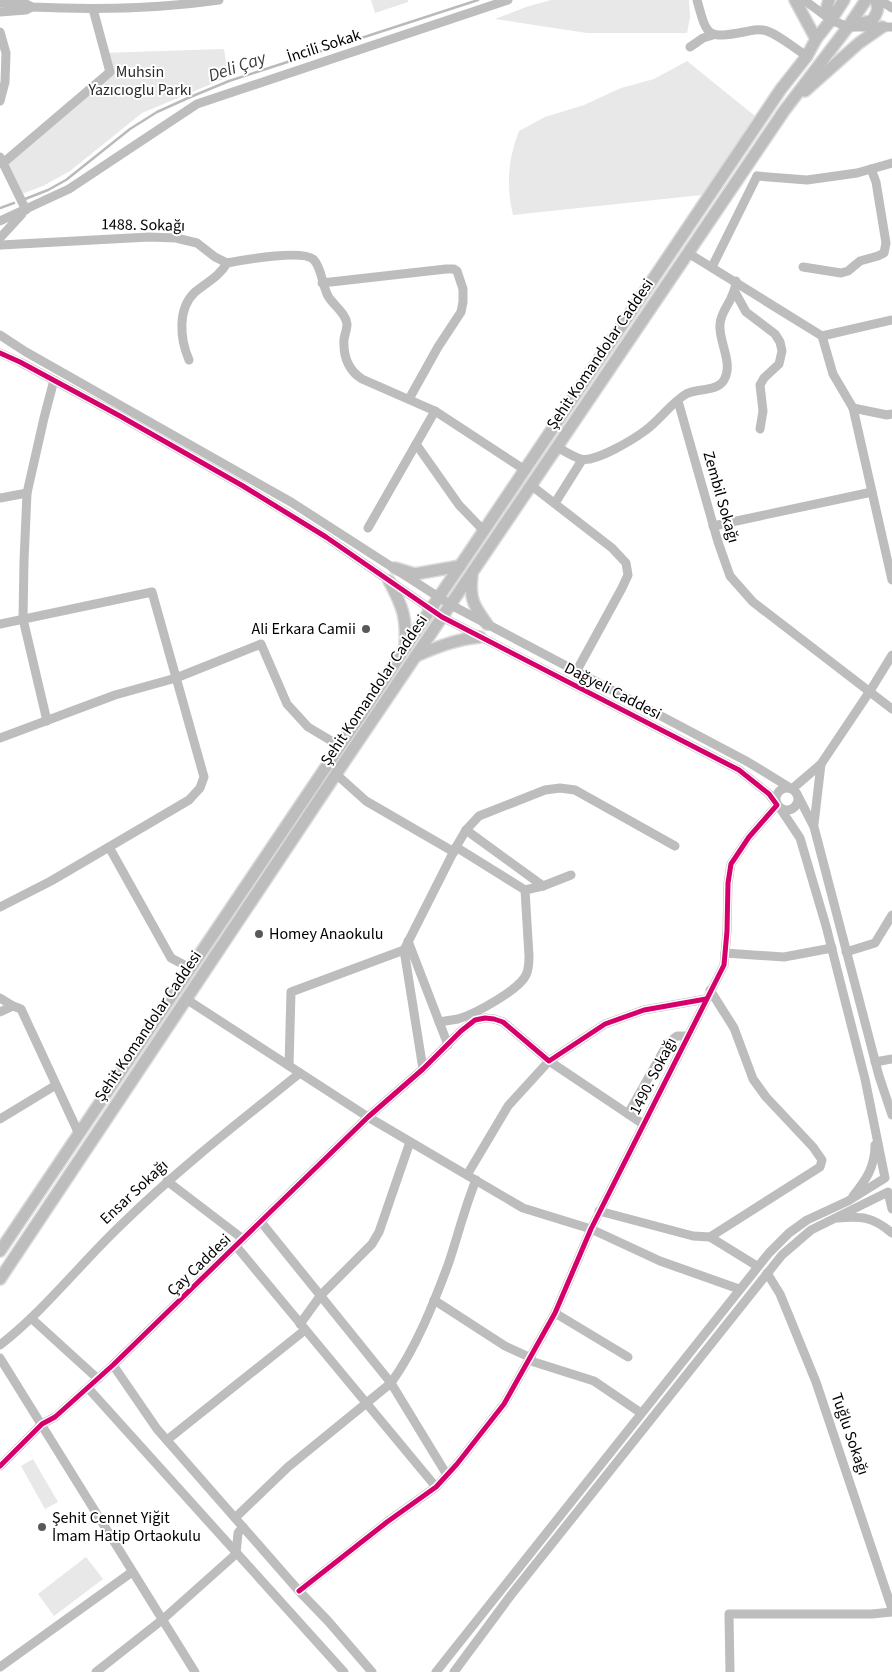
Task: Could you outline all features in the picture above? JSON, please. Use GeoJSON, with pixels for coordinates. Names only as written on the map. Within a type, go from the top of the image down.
{"type":"FeatureCollection","features":[{"type":"Feature","properties":{"kind":"main road"},"geometry":{"type":"LineString","coordinates":[[795,0],[816,39]]}},
{"type":"Feature","properties":{"kind":"main road"},"geometry":{"type":"LineString","coordinates":[[829,0],[827,7],[831,20]]}},
{"type":"Feature","properties":{"kind":"main road","name":"Şehit Komandolar Caddesi"},"geometry":{"type":"LineString","coordinates":[[0,1251],[430,610],[844,0]]}},
{"type":"Feature","properties":{"kind":"main road","name":"Şehit Komandolar Caddesi"},"geometry":{"type":"LineString","coordinates":[[0,1279],[336,774],[784,111],[849,26],[866,0]]}},
{"type":"Feature","properties":{"kind":"main road"},"geometry":{"type":"LineString","coordinates":[[849,26],[872,21],[878,11],[875,0]]}},
{"type":"Feature","properties":{"kind":"main road"},"geometry":{"type":"LineString","coordinates":[[784,111],[859,43],[887,27]]}},
{"type":"Feature","properties":{"kind":"main road"},"geometry":{"type":"LineString","coordinates":[[395,568],[415,574],[460,566]]}},
{"type":"Feature","properties":{"kind":"main road"},"geometry":{"type":"LineString","coordinates":[[473,572],[471,597],[475,608],[487,624]]}},
{"type":"Feature","properties":{"kind":"main road"},"geometry":{"type":"LineString","coordinates":[[389,581],[400,600],[405,614],[405,649]]}},
{"type":"Feature","properties":{"kind":"main road"},"geometry":{"type":"LineString","coordinates":[[416,656],[450,642],[480,637]]}},
{"type":"Feature","properties":{"kind":"street"},"geometry":{"type":"LineString","coordinates":[[0,12],[26,10],[32,7],[81,5],[93,9],[191,4],[219,0]]}},
{"type":"Feature","properties":{"kind":"street","name":"İncili Sokak"},"geometry":{"type":"LineString","coordinates":[[0,222],[69,189],[197,104],[508,0]]}},
{"type":"Feature","properties":{"kind":"street"},"geometry":{"type":"LineString","coordinates":[[697,0],[706,26],[713,34],[721,36],[754,30],[766,30],[806,56]]}},
{"type":"Feature","properties":{"kind":"street"},"geometry":{"type":"LineString","coordinates":[[804,0],[831,20],[849,26],[887,27]]}},
{"type":"Feature","properties":{"kind":"street"},"geometry":{"type":"LineString","coordinates":[[880,0],[892,8]]}},
{"type":"Feature","properties":{"kind":"street"},"geometry":{"type":"LineString","coordinates":[[0,3],[26,4],[32,7]]}},
{"type":"Feature","properties":{"kind":"street"},"geometry":{"type":"LineString","coordinates":[[0,243],[4,228],[26,210],[1,160],[110,72],[93,9]]}},
{"type":"Feature","properties":{"kind":"street"},"geometry":{"type":"LineString","coordinates":[[0,32],[6,53],[5,82],[0,101]]}},
{"type":"Feature","properties":{"kind":"street"},"geometry":{"type":"LineString","coordinates":[[690,47],[713,34]]}},
{"type":"Feature","properties":{"kind":"street"},"geometry":{"type":"LineString","coordinates":[[0,50],[5,59]]}},
{"type":"Feature","properties":{"kind":"street"},"geometry":{"type":"LineString","coordinates":[[748,165],[757,176],[808,180],[857,173],[892,163]]}},
{"type":"Feature","properties":{"kind":"street"},"geometry":{"type":"LineString","coordinates":[[803,268],[841,273],[848,271],[860,261],[884,253],[886,244],[876,182],[871,169]]}},
{"type":"Feature","properties":{"kind":"street"},"geometry":{"type":"LineString","coordinates":[[712,267],[757,176]]}},
{"type":"Feature","properties":{"kind":"street","name":"1488. Sokağı"},"geometry":{"type":"LineString","coordinates":[[0,243],[149,237],[176,238],[198,243],[227,263]]}},
{"type":"Feature","properties":{"kind":"street"},"geometry":{"type":"LineString","coordinates":[[688,253],[822,336],[833,374],[852,408],[892,580]]}},
{"type":"Feature","properties":{"kind":"street"},"geometry":{"type":"LineString","coordinates":[[189,360],[184,346],[182,331],[186,305],[194,294],[218,276],[227,263],[264,258],[306,256],[315,262],[330,299],[345,318],[347,325],[344,339],[345,353],[350,368],[362,379],[435,411],[525,470]]}},
{"type":"Feature","properties":{"kind":"street"},"geometry":{"type":"LineString","coordinates":[[322,283],[446,269],[457,271],[463,289],[461,312],[438,347],[409,399]]}},
{"type":"Feature","properties":{"kind":"street"},"geometry":{"type":"LineString","coordinates":[[557,448],[582,460],[607,454],[646,430],[685,395],[698,390],[716,387],[724,381],[727,371],[720,325],[721,317],[735,292],[736,281]]}},
{"type":"Feature","properties":{"kind":"street"},"geometry":{"type":"LineString","coordinates":[[735,292],[746,312],[775,334],[780,342],[782,351],[779,364],[764,378],[760,385],[763,411],[760,429]]}},
{"type":"Feature","properties":{"kind":"street"},"geometry":{"type":"LineString","coordinates":[[822,336],[892,320]]}},
{"type":"Feature","properties":{"kind":"street"},"geometry":{"type":"LineString","coordinates":[[0,329],[9,341]]}},
{"type":"Feature","properties":{"kind":"street","name":"Dağyeli Caddesi"},"geometry":{"type":"LineString","coordinates":[[0,335],[292,502],[451,605],[748,762],[795,792]]}},
{"type":"Feature","properties":{"kind":"street","name":"Dağyeli Caddesi"},"geometry":{"type":"LineString","coordinates":[[0,353],[54,380],[243,486],[326,537],[442,617],[739,770],[768,794],[779,806],[796,832],[805,852],[832,948],[865,1079],[875,1128]]}},
{"type":"Feature","properties":{"kind":"street"},"geometry":{"type":"LineString","coordinates":[[47,721],[23,619],[26,493],[54,380]]}},
{"type":"Feature","properties":{"kind":"street","name":"Zembil Sokağı"},"geometry":{"type":"LineString","coordinates":[[678,401],[713,526],[730,576],[753,602],[892,709]]}},
{"type":"Feature","properties":{"kind":"street"},"geometry":{"type":"LineString","coordinates":[[852,408],[887,415],[892,414]]}},
{"type":"Feature","properties":{"kind":"street"},"geometry":{"type":"LineString","coordinates":[[368,528],[435,411]]}},
{"type":"Feature","properties":{"kind":"street"},"geometry":{"type":"LineString","coordinates":[[416,444],[459,505],[484,531]]}},
{"type":"Feature","properties":{"kind":"street"},"geometry":{"type":"LineString","coordinates":[[555,504],[582,460]]}},
{"type":"Feature","properties":{"kind":"street"},"geometry":{"type":"LineString","coordinates":[[532,486],[612,548],[626,563],[628,575],[576,672]]}},
{"type":"Feature","properties":{"kind":"street"},"geometry":{"type":"LineString","coordinates":[[713,526],[872,492]]}},
{"type":"Feature","properties":{"kind":"street"},"geometry":{"type":"LineString","coordinates":[[0,498],[26,493]]}},
{"type":"Feature","properties":{"kind":"street"},"geometry":{"type":"LineString","coordinates":[[0,624],[152,592],[204,777],[200,788],[189,800],[51,881],[0,907]]}},
{"type":"Feature","properties":{"kind":"street"},"geometry":{"type":"LineString","coordinates":[[0,738],[115,695],[176,678],[261,644],[287,704],[308,727],[340,746]]}},
{"type":"Feature","properties":{"kind":"street"},"geometry":{"type":"LineString","coordinates":[[795,792],[821,764],[892,655]]}},
{"type":"Feature","properties":{"kind":"street"},"geometry":{"type":"LineString","coordinates":[[814,826],[821,764]]}},
{"type":"Feature","properties":{"kind":"street"},"geometry":{"type":"LineString","coordinates":[[336,774],[366,801],[525,890],[543,886],[571,875]]}},
{"type":"Feature","properties":{"kind":"street"},"geometry":{"type":"LineString","coordinates":[[423,1069],[404,950],[466,830],[479,816],[545,790],[560,788],[575,790],[675,846]]}},
{"type":"Feature","properties":{"kind":"street"},"geometry":{"type":"LineString","coordinates":[[795,792],[798,802],[794,808],[787,811],[779,806],[776,798],[779,792],[785,788],[795,792],[814,826],[875,1062],[892,1115]]}},
{"type":"Feature","properties":{"kind":"street","name":"1490. Sokağı"},"geometry":{"type":"LineString","coordinates":[[299,1591],[387,1522],[436,1487],[457,1464],[504,1404],[555,1313],[599,1211],[724,965],[728,883],[731,864],[749,837],[779,806]]}},
{"type":"Feature","properties":{"kind":"street"},"geometry":{"type":"LineString","coordinates":[[466,830],[543,886]]}},
{"type":"Feature","properties":{"kind":"street"},"geometry":{"type":"LineString","coordinates":[[109,847],[171,958],[190,968]]}},
{"type":"Feature","properties":{"kind":"street"},"geometry":{"type":"LineString","coordinates":[[439,1022],[457,1019],[474,1012],[512,990],[526,976],[529,956],[525,890]]}},
{"type":"Feature","properties":{"kind":"street"},"geometry":{"type":"LineString","coordinates":[[846,952],[875,943],[892,915]]}},
{"type":"Feature","properties":{"kind":"street"},"geometry":{"type":"LineString","coordinates":[[408,941],[448,1045]]}},
{"type":"Feature","properties":{"kind":"street"},"geometry":{"type":"LineString","coordinates":[[725,953],[784,957],[832,948]]}},
{"type":"Feature","properties":{"kind":"street"},"geometry":{"type":"LineString","coordinates":[[289,1066],[292,992],[404,950]]}},
{"type":"Feature","properties":{"kind":"street"},"geometry":{"type":"LineString","coordinates":[[467,1175],[508,1106],[549,1061],[605,1024],[644,1010],[708,995],[734,1028],[753,1079],[766,1097],[813,1147],[822,1160],[820,1167],[710,1237]]}},
{"type":"Feature","properties":{"kind":"street"},"geometry":{"type":"LineString","coordinates":[[0,998],[22,1009],[79,1134]]}},
{"type":"Feature","properties":{"kind":"street"},"geometry":{"type":"LineString","coordinates":[[186,999],[368,1117],[524,1208],[591,1228],[660,1261],[739,1289]]}},
{"type":"Feature","properties":{"kind":"street"},"geometry":{"type":"LineString","coordinates":[[0,1012],[13,1006]]}},
{"type":"Feature","properties":{"kind":"street","name":"Çay Caddesi"},"geometry":{"type":"LineString","coordinates":[[0,1466],[42,1424],[55,1417],[113,1366],[368,1117],[475,1020],[485,1018],[503,1022],[549,1061],[643,1124]]}},
{"type":"Feature","properties":{"kind":"street"},"geometry":{"type":"LineString","coordinates":[[628,1114],[668,1043],[677,1036],[688,1036]]}},
{"type":"Feature","properties":{"kind":"street"},"geometry":{"type":"LineString","coordinates":[[875,1062],[892,1059]]}},
{"type":"Feature","properties":{"kind":"street","name":"Ensar Sokağı"},"geometry":{"type":"LineString","coordinates":[[0,1345],[31,1318],[119,1226],[167,1181],[300,1073]]}},
{"type":"Feature","properties":{"kind":"street"},"geometry":{"type":"LineString","coordinates":[[0,1119],[56,1085]]}},
{"type":"Feature","properties":{"kind":"street"},"geometry":{"type":"LineString","coordinates":[[875,1128],[886,1188],[890,1193],[892,1209]]}},
{"type":"Feature","properties":{"kind":"street"},"geometry":{"type":"LineString","coordinates":[[848,1200],[871,1172],[875,1157],[875,1128]]}},
{"type":"Feature","properties":{"kind":"street"},"geometry":{"type":"LineString","coordinates":[[167,1440],[303,1327],[321,1295],[372,1244],[379,1232],[410,1142]]}},
{"type":"Feature","properties":{"kind":"street"},"geometry":{"type":"LineString","coordinates":[[436,1672],[758,1266],[789,1233],[807,1220],[848,1200],[885,1178],[886,1174],[892,1169]]}},
{"type":"Feature","properties":{"kind":"street"},"geometry":{"type":"LineString","coordinates":[[235,1518],[288,1468],[391,1383],[399,1372],[434,1300],[448,1264],[464,1209],[476,1180]]}},
{"type":"Feature","properties":{"kind":"street"},"geometry":{"type":"LineString","coordinates":[[167,1181],[243,1239]]}},
{"type":"Feature","properties":{"kind":"street"},"geometry":{"type":"LineString","coordinates":[[454,1672],[511,1595],[782,1255],[797,1240],[811,1230],[890,1193]]}},
{"type":"Feature","properties":{"kind":"street"},"geometry":{"type":"LineString","coordinates":[[599,1211],[693,1236],[710,1237],[758,1266]]}},
{"type":"Feature","properties":{"kind":"street"},"geometry":{"type":"LineString","coordinates":[[833,1219],[869,1218],[892,1234]]}},
{"type":"Feature","properties":{"kind":"street"},"geometry":{"type":"LineString","coordinates":[[261,1222],[391,1383],[447,1475]]}},
{"type":"Feature","properties":{"kind":"street"},"geometry":{"type":"LineString","coordinates":[[236,1246],[436,1487]]}},
{"type":"Feature","properties":{"kind":"street","name":"Tuğlu Sokağı"},"geometry":{"type":"LineString","coordinates":[[768,1273],[780,1294],[816,1382],[892,1610]]}},
{"type":"Feature","properties":{"kind":"street"},"geometry":{"type":"LineString","coordinates":[[434,1300],[506,1346],[537,1363],[594,1381],[641,1413]]}},
{"type":"Feature","properties":{"kind":"street"},"geometry":{"type":"LineString","coordinates":[[555,1313],[628,1357]]}},
{"type":"Feature","properties":{"kind":"street"},"geometry":{"type":"LineString","coordinates":[[31,1318],[98,1379]]}},
{"type":"Feature","properties":{"kind":"street"},"geometry":{"type":"LineString","coordinates":[[0,1358],[194,1672]]}},
{"type":"Feature","properties":{"kind":"street"},"geometry":{"type":"LineString","coordinates":[[113,1366],[167,1440],[372,1672]]}},
{"type":"Feature","properties":{"kind":"street"},"geometry":{"type":"LineString","coordinates":[[88,1388],[344,1672]]}},
{"type":"Feature","properties":{"kind":"street"},"geometry":{"type":"LineString","coordinates":[[96,1672],[162,1620],[236,1554],[238,1533],[243,1527]]}},
{"type":"Feature","properties":{"kind":"street"},"geometry":{"type":"LineString","coordinates":[[0,1667],[132,1572]]}},
{"type":"Feature","properties":{"kind":"street"},"geometry":{"type":"LineString","coordinates":[[730,1672],[729,1614],[872,1614],[892,1610]]}},
{"type":"Feature","properties":{"kind":"green space"},"geometry":{"type":"Polygon","coordinates":[[[371,0],[408,0],[408,2],[375,13],[371,0]]]}},
{"type":"Feature","properties":{"kind":"green space"},"geometry":{"type":"Polygon","coordinates":[[[551,0],[689,0],[690,17],[687,33],[587,33],[495,19],[551,0]]]}},
{"type":"Feature","properties":{"kind":"green space","name":"Muhsin Yazıcıoglu Parkı"},"geometry":{"type":"Polygon","coordinates":[[[224,49],[228,77],[142,113],[70,171],[43,186],[19,195],[6,164],[107,80],[101,53],[224,49]]]}},
{"type":"Feature","properties":{"kind":"green space"},"geometry":{"type":"Polygon","coordinates":[[[687,61],[755,116],[702,195],[513,215],[509,194],[509,173],[512,152],[519,131],[545,117],[584,105],[621,88],[654,79],[687,61]]]}},
{"type":"Feature","properties":{"kind":"green space"},"geometry":{"type":"Polygon","coordinates":[[[33,1459],[58,1502],[45,1509],[21,1466],[33,1459]]]}},
{"type":"Feature","properties":{"kind":"green space"},"geometry":{"type":"Polygon","coordinates":[[[86,1557],[103,1579],[54,1616],[38,1594],[86,1557]]]}},
{"type":"Feature","properties":{"kind":"waterway","name":"Deli Çay"},"geometry":{"type":"LineString","coordinates":[[25,199],[48,190],[66,180],[130,129],[157,112],[188,98],[229,81],[478,0]]}},
{"type":"Feature","properties":{"kind":"waterway","name":"Deli Çay"},"geometry":{"type":"LineString","coordinates":[[0,208],[14,203]]}},
{"type":"Feature","properties":{"kind":"cycle path"},"geometry":{"type":"LineString","coordinates":[[0,353],[120,416],[243,486],[326,537],[442,617],[739,770],[769,794],[777,805],[749,837],[731,864],[728,883],[724,965],[591,1229],[555,1313],[504,1404],[457,1464],[436,1487],[387,1522],[299,1591]]}},
{"type":"Feature","properties":{"kind":"cycle path"},"geometry":{"type":"LineString","coordinates":[[0,1466],[42,1424],[55,1417],[113,1365],[368,1117],[475,1020],[485,1018],[503,1022],[549,1061],[605,1024],[644,1010],[706,999]]}},
{"type":"Feature","properties":{"kind":"place","name":"Ali Erkara Camii"},"geometry":{"type":"Point","coordinates":[366,629]}},
{"type":"Feature","properties":{"kind":"place","name":"Homey Anaokulu"},"geometry":{"type":"Point","coordinates":[259,934]}},
{"type":"Feature","properties":{"kind":"place","name":"Şehit Cennet Yiğit İmam Hatip Ortaokulu"},"geometry":{"type":"Point","coordinates":[42,1527]}}]}
